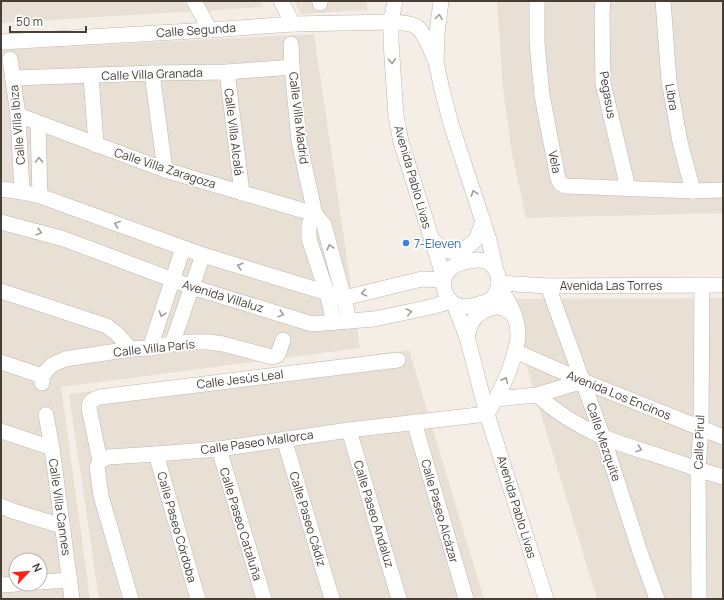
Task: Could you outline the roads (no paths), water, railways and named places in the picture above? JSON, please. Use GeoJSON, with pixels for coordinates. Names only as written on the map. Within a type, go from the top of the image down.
{"type":"FeatureCollection","features":[{"type":"Feature","properties":{"kind":"street"},"geometry":{"type":"LineString","coordinates":[[194,1],[210,30]]}},
{"type":"Feature","properties":{"kind":"street"},"geometry":{"type":"LineString","coordinates":[[280,1],[293,24]]}},
{"type":"Feature","properties":{"kind":"street","name":"Avenida Pablo Livas"},"geometry":{"type":"LineString","coordinates":[[395,1],[391,22],[391,42],[396,116],[401,142],[444,279]]}},
{"type":"Feature","properties":{"kind":"street"},"geometry":{"type":"LineString","coordinates":[[442,1],[437,34],[436,62],[451,124],[489,240],[498,281],[496,293],[492,298],[488,301],[465,307],[452,303],[446,295],[444,288],[444,279],[447,272],[457,264],[475,259],[487,262],[493,266],[498,281],[509,302],[515,317],[518,336],[517,346],[507,376],[487,414]]}},
{"type":"Feature","properties":{"kind":"street","name":"Vela"},"geometry":{"type":"LineString","coordinates":[[537,1],[542,95],[558,180],[560,183],[565,186],[693,191],[723,190]]}},
{"type":"Feature","properties":{"kind":"street","name":"Pegasus"},"geometry":{"type":"LineString","coordinates":[[603,1],[604,83],[628,188]]}},
{"type":"Feature","properties":{"kind":"street","name":"Libra"},"geometry":{"type":"LineString","coordinates":[[663,1],[669,81],[680,142],[693,191]]}},
{"type":"Feature","properties":{"kind":"street","name":"Calle Segunda"},"geometry":{"type":"LineString","coordinates":[[1,42],[293,24],[391,22],[408,24],[417,27],[425,37],[436,62]]}},
{"type":"Feature","properties":{"kind":"street","name":"Calle Villa Madrid"},"geometry":{"type":"LineString","coordinates":[[291,44],[299,141],[315,214],[324,225],[344,298],[342,322]]}},
{"type":"Feature","properties":{"kind":"street","name":"Calle Villa Ibiza"},"geometry":{"type":"LineString","coordinates":[[10,59],[18,115],[22,192]]}},
{"type":"Feature","properties":{"kind":"street","name":"Calle Villa Granada"},"geometry":{"type":"LineString","coordinates":[[12,78],[227,72],[292,67]]}},
{"type":"Feature","properties":{"kind":"street","name":"Calle Villa Alcalá"},"geometry":{"type":"LineString","coordinates":[[227,72],[242,192]]}},
{"type":"Feature","properties":{"kind":"street"},"geometry":{"type":"LineString","coordinates":[[152,73],[165,170]]}},
{"type":"Feature","properties":{"kind":"street"},"geometry":{"type":"LineString","coordinates":[[91,76],[96,145]]}},
{"type":"Feature","properties":{"kind":"street","name":"Calle Villa Zaragoza"},"geometry":{"type":"LineString","coordinates":[[18,115],[165,170],[315,214]]}},
{"type":"Feature","properties":{"kind":"street","name":"Calle Villa Ibiza"},"geometry":{"type":"LineString","coordinates":[[38,123],[40,196]]}},
{"type":"Feature","properties":{"kind":"street"},"geometry":{"type":"LineString","coordinates":[[1,189],[40,196],[203,255],[344,298],[422,280],[444,279]]}},
{"type":"Feature","properties":{"kind":"street"},"geometry":{"type":"LineString","coordinates":[[315,214],[309,224],[309,238],[327,293],[342,322]]}},
{"type":"Feature","properties":{"kind":"street"},"geometry":{"type":"LineString","coordinates":[[431,238],[438,246],[450,251],[458,251],[470,246],[476,240],[483,220]]}},
{"type":"Feature","properties":{"kind":"street","name":"Avenida Villaluz"},"geometry":{"type":"LineString","coordinates":[[1,222],[64,239],[192,287],[312,324],[374,319],[452,303]]}},
{"type":"Feature","properties":{"kind":"street"},"geometry":{"type":"LineString","coordinates":[[150,348],[183,248]]}},
{"type":"Feature","properties":{"kind":"street"},"geometry":{"type":"LineString","coordinates":[[172,344],[203,255]]}},
{"type":"Feature","properties":{"kind":"street"},"geometry":{"type":"LineString","coordinates":[[422,280],[430,283],[434,289],[436,295],[435,302],[431,307]]}},
{"type":"Feature","properties":{"kind":"street","name":"Avenida Las Torres"},"geometry":{"type":"LineString","coordinates":[[498,281],[548,286],[723,285]]}},
{"type":"Feature","properties":{"kind":"street","name":"Calle Pirul"},"geometry":{"type":"LineString","coordinates":[[699,599],[698,470],[702,285]]}},
{"type":"Feature","properties":{"kind":"street","name":"Calle Mezquite"},"geometry":{"type":"LineString","coordinates":[[548,286],[603,437],[640,552],[657,599]]}},
{"type":"Feature","properties":{"kind":"street"},"geometry":{"type":"LineString","coordinates":[[1,291],[107,326],[117,334],[131,350]]}},
{"type":"Feature","properties":{"kind":"street","name":"Avenida Pablo Livas"},"geometry":{"type":"LineString","coordinates":[[452,303],[467,337],[487,414],[546,599]]}},
{"type":"Feature","properties":{"kind":"street"},"geometry":{"type":"LineString","coordinates":[[467,337],[475,317],[482,311],[497,307],[503,308],[515,317]]}},
{"type":"Feature","properties":{"kind":"street","name":"Calle Villa París"},"geometry":{"type":"LineString","coordinates":[[1,362],[42,380],[46,371],[52,365],[65,359],[172,344],[209,342],[223,344],[272,357],[278,354],[283,340]]}},
{"type":"Feature","properties":{"kind":"street","name":"Avenida Los Encinos"},"geometry":{"type":"LineString","coordinates":[[515,351],[583,381],[723,437]]}},
{"type":"Feature","properties":{"kind":"street","name":"Calle Jesús Leal"},"geometry":{"type":"LineString","coordinates":[[100,461],[89,405],[91,402],[100,397],[398,360]]}},
{"type":"Feature","properties":{"kind":"street"},"geometry":{"type":"LineString","coordinates":[[496,399],[537,395],[583,381]]}},
{"type":"Feature","properties":{"kind":"street"},"geometry":{"type":"LineString","coordinates":[[537,395],[551,407],[587,430],[698,470],[723,477]]}},
{"type":"Feature","properties":{"kind":"street","name":"Calle Paseo Mallorca"},"geometry":{"type":"LineString","coordinates":[[100,461],[108,457],[219,449],[349,430],[487,414]]}},
{"type":"Feature","properties":{"kind":"street","name":"Calle Villa Cannes"},"geometry":{"type":"LineString","coordinates":[[46,415],[52,448],[72,599]]}},
{"type":"Feature","properties":{"kind":"street","name":"Calle Paseo Alcázar"},"geometry":{"type":"LineString","coordinates":[[414,422],[466,599]]}},
{"type":"Feature","properties":{"kind":"street","name":"Calle Paseo Andaluz"},"geometry":{"type":"LineString","coordinates":[[349,430],[399,599]]}},
{"type":"Feature","properties":{"kind":"street"},"geometry":{"type":"LineString","coordinates":[[1,431],[52,448]]}},
{"type":"Feature","properties":{"kind":"street","name":"Calle Paseo Cádiz"},"geometry":{"type":"LineString","coordinates":[[284,439],[332,599]]}},
{"type":"Feature","properties":{"kind":"street","name":"Calle Paseo Cataluña"},"geometry":{"type":"LineString","coordinates":[[219,449],[264,599]]}},
{"type":"Feature","properties":{"kind":"street","name":"Calle Paseo Córdoba"},"geometry":{"type":"LineString","coordinates":[[156,454],[198,599]]}},
{"type":"Feature","properties":{"kind":"street"},"geometry":{"type":"LineString","coordinates":[[100,461],[97,467],[101,496],[131,599]]}},
{"type":"Feature","properties":{"kind":"street"},"geometry":{"type":"LineString","coordinates":[[5,510],[62,526]]}},
{"type":"Feature","properties":{"kind":"street"},"geometry":{"type":"LineString","coordinates":[[48,581],[70,580]]}},
{"type":"Feature","properties":{"kind":"place","name":"7-Eleven"},"geometry":{"type":"Point","coordinates":[406,243]}}]}
